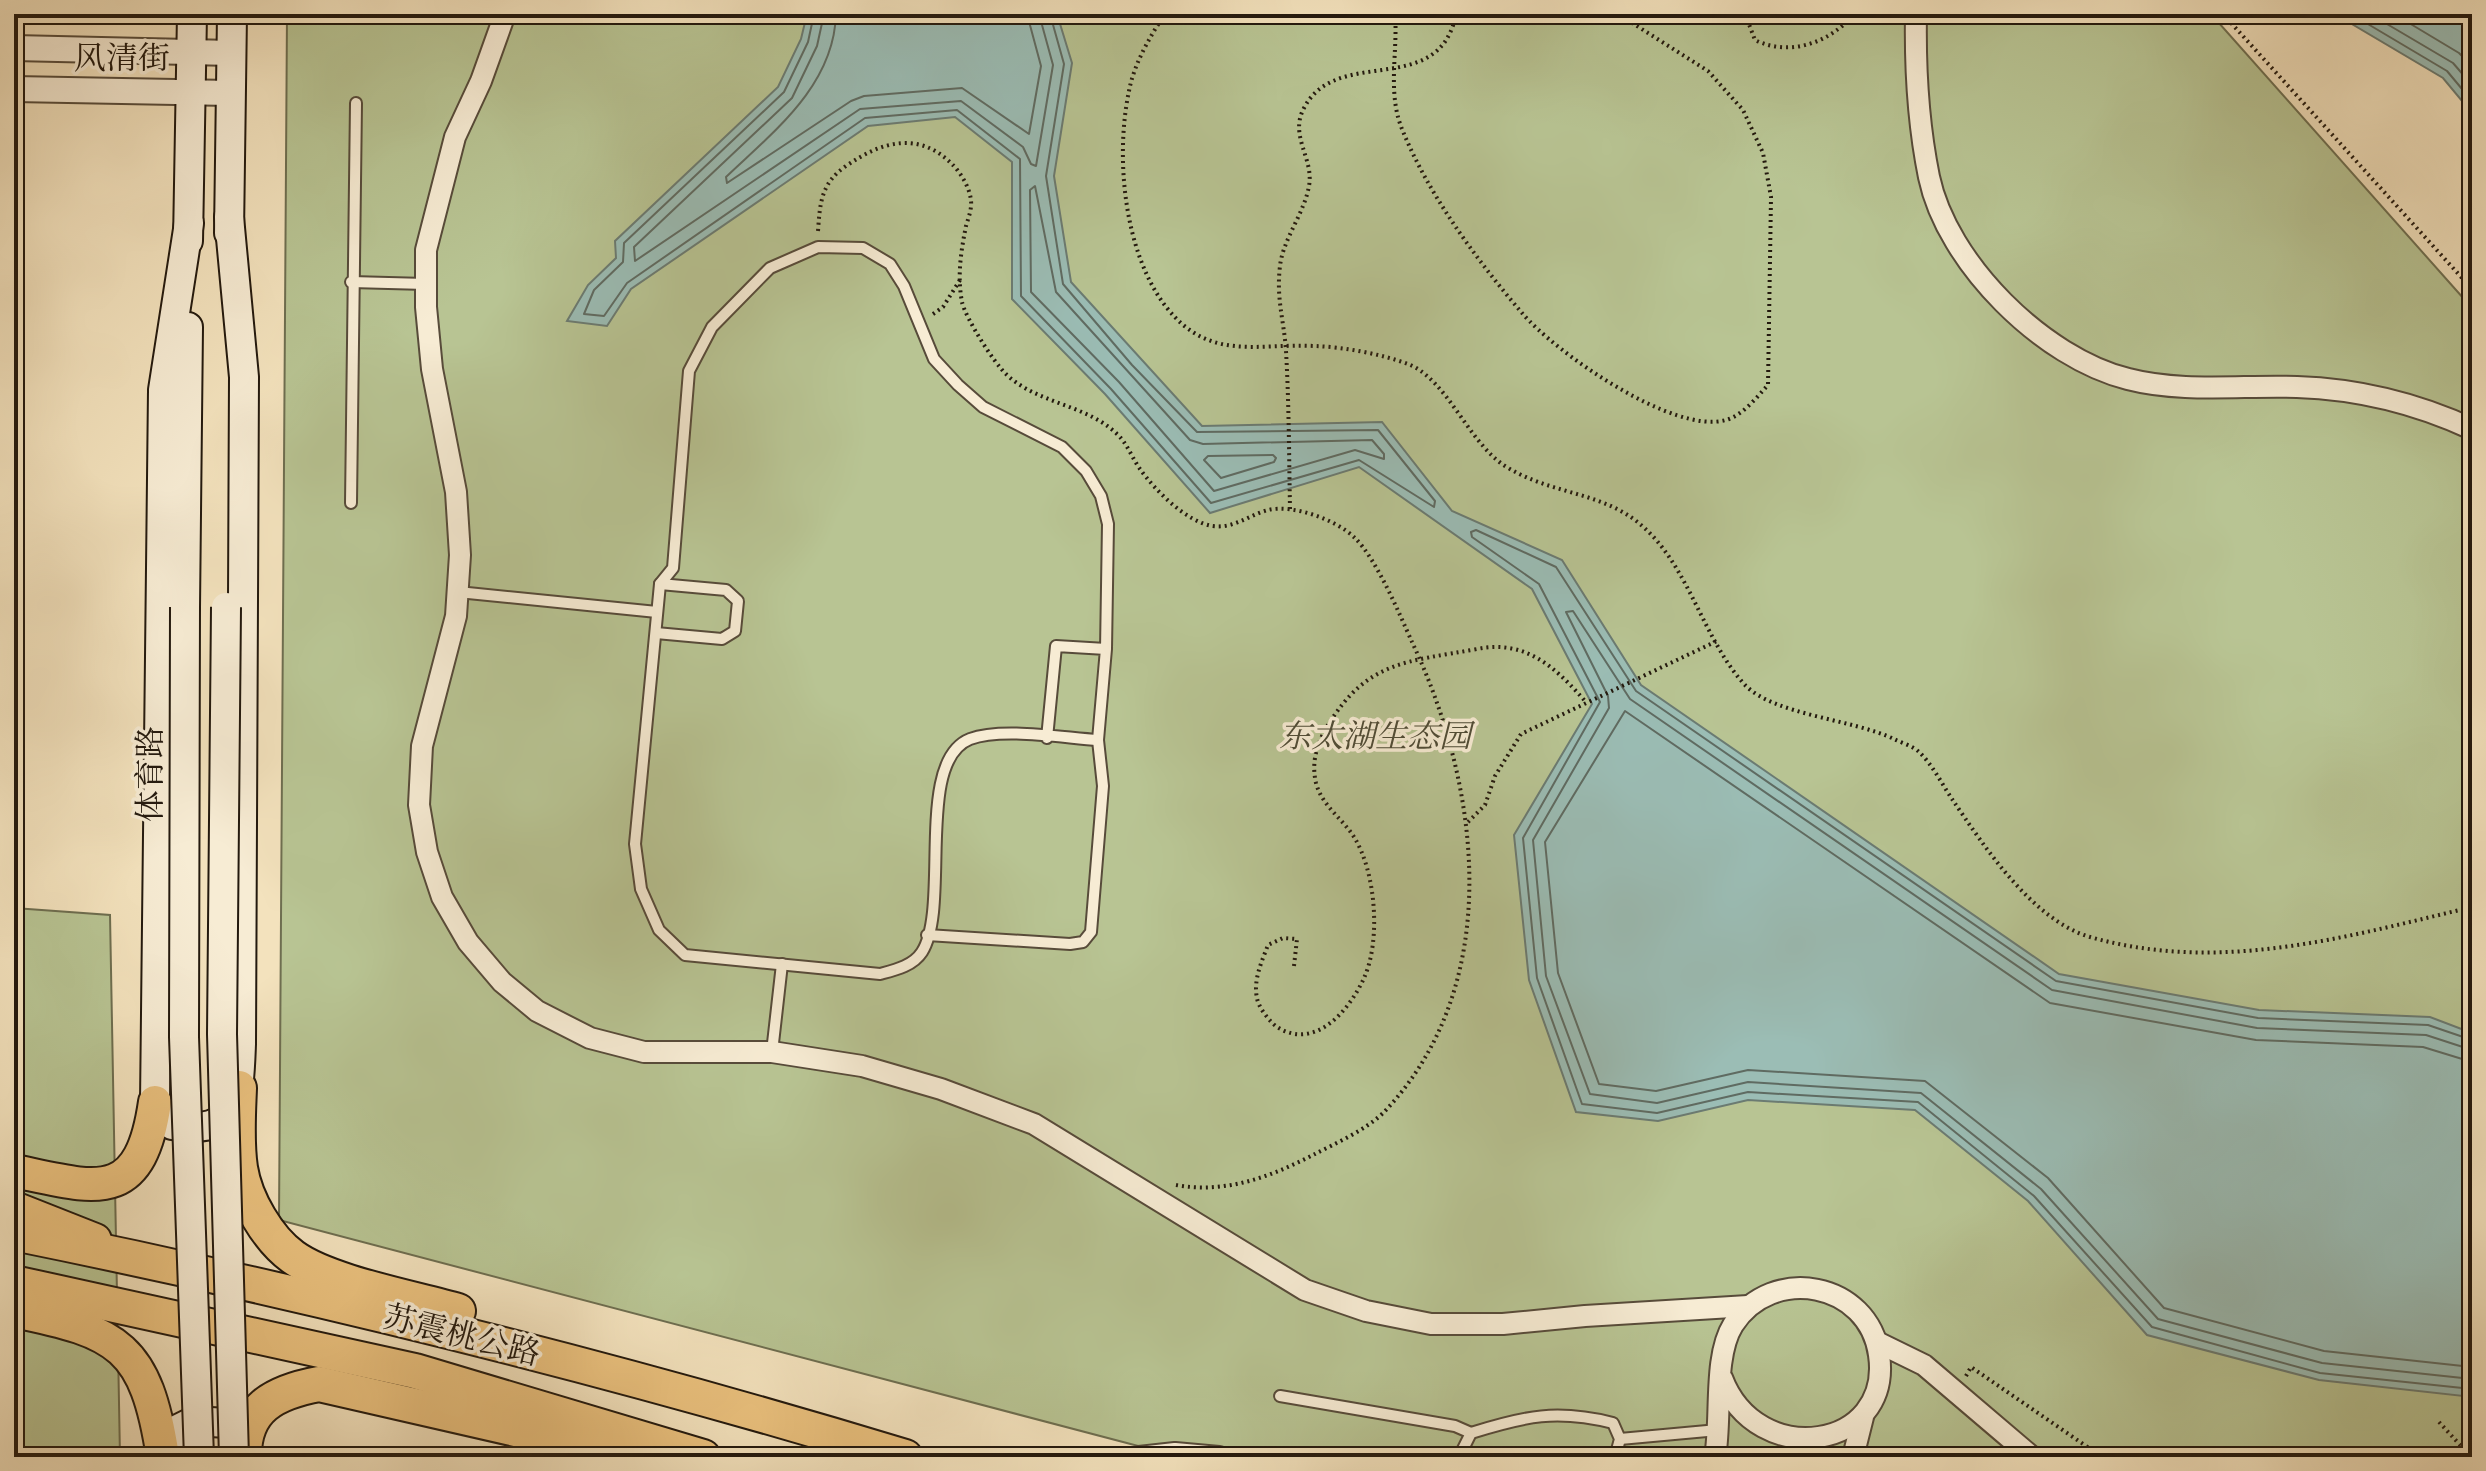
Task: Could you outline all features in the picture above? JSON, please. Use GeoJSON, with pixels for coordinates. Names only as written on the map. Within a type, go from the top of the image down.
{"type":"FeatureCollection","features":[{"type":"Feature","properties":{"kind":"highway"},"geometry":{"type":"LineString","coordinates":[[239,1088],[238,1131],[244,1183],[261,1218],[293,1257],[318,1271],[681,1375],[799,1425]]}},
{"type":"Feature","properties":{"kind":"highway","name":"苏震桃公路"},"geometry":{"type":"LineString","coordinates":[[14,1233],[456,1333],[708,1398],[905,1457]]}},
{"type":"Feature","properties":{"kind":"highway","name":"苏震桃公路"},"geometry":{"type":"LineString","coordinates":[[14,1283],[415,1371],[703,1457]]}},
{"type":"Feature","properties":{"kind":"highway"},"geometry":{"type":"LineString","coordinates":[[240,1452],[252,1416],[268,1399],[292,1389],[319,1384],[639,1457]]}},
{"type":"Feature","properties":{"kind":"main road","name":"体育路"},"geometry":{"type":"LineString","coordinates":[[192,14],[184,1037],[199,1457]]}},
{"type":"Feature","properties":{"kind":"main road"},"geometry":{"type":"LineString","coordinates":[[232,14],[222,1034],[240,1452]]}},
{"type":"Feature","properties":{"kind":"main road"},"geometry":{"type":"LineString","coordinates":[[155,1102],[172,1125],[200,1130],[219,1122],[232,1108],[239,1088],[244,377],[229,217]]}},
{"type":"Feature","properties":{"kind":"main road"},"geometry":{"type":"LineString","coordinates":[[14,1171],[89,1187],[112,1182],[134,1165],[144,1152],[155,1102],[163,390],[189,223]]}},
{"type":"Feature","properties":{"kind":"main road"},"geometry":{"type":"LineString","coordinates":[[14,1208],[154,1263]]}},
{"type":"Feature","properties":{"kind":"main road"},"geometry":{"type":"LineString","coordinates":[[14,1304],[164,1318]]}},
{"type":"Feature","properties":{"kind":"main road"},"geometry":{"type":"LineString","coordinates":[[14,1311],[100,1333],[121,1347],[145,1386],[157,1421],[164,1457]]}},
{"type":"Feature","properties":{"kind":"main road"},"geometry":{"type":"LineString","coordinates":[[164,1457],[174,1431],[194,1421],[227,1423],[240,1452]]}},
{"type":"Feature","properties":{"kind":"street"},"geometry":{"type":"LineString","coordinates":[[505,14],[481,81],[455,137],[426,250],[432,369],[456,492],[458,592],[456,616],[422,746],[419,805],[427,852],[442,897],[468,942],[502,982],[525,1001],[590,1038],[644,1052],[772,1052],[862,1066],[941,1089],[1034,1124],[1305,1290],[1366,1311],[1431,1324],[1503,1324],[1748,1306]]}},
{"type":"Feature","properties":{"kind":"street"},"geometry":{"type":"LineString","coordinates":[[1916,14],[1915,72],[1929,179],[1958,249],[2009,311],[2060,349],[2128,379],[2216,388],[2297,387],[2380,395],[2472,429]]}},
{"type":"Feature","properties":{"kind":"street","name":"风清街"},"geometry":{"type":"LineString","coordinates":[[14,48],[232,53]]}},
{"type":"Feature","properties":{"kind":"street","name":"风清街"},"geometry":{"type":"LineString","coordinates":[[14,89],[230,93]]}},
{"type":"Feature","properties":{"kind":"street"},"geometry":{"type":"LineString","coordinates":[[1715,1457],[1720,1430],[1723,1351],[1732,1327],[1748,1306],[1771,1292],[1796,1286],[1822,1289],[1846,1300],[1865,1318],[1877,1342],[1881,1368],[1876,1394],[1863,1417],[1853,1457]]}},
{"type":"Feature","properties":{"kind":"street"},"geometry":{"type":"LineString","coordinates":[[1877,1342],[1924,1365],[2032,1457]]}},
{"type":"Feature","properties":{"kind":"street"},"geometry":{"type":"LineString","coordinates":[[1722,1378],[1730,1403],[1745,1424],[1780,1443],[1819,1445],[1843,1435],[1863,1417]]}},
{"type":"Feature","properties":{"kind":"street"},"geometry":{"type":"LineString","coordinates":[[1139,1457],[1175,1453],[1219,1457]]}},
{"type":"Feature","properties":{"kind":"lane"},"geometry":{"type":"LineString","coordinates":[[351,503],[351,282],[356,103]]}},
{"type":"Feature","properties":{"kind":"lane"},"geometry":{"type":"LineString","coordinates":[[927,935],[1070,944],[1083,942],[1091,932],[1103,786],[1098,740],[1106,649],[1110,556],[1108,524],[1101,496],[1086,471],[1062,447],[983,407],[934,359],[904,286],[890,264],[863,248],[818,247],[770,268],[740,295],[712,327],[689,371],[673,568],[660,584],[635,844],[641,889],[659,930],[685,955],[880,974],[906,967],[923,951],[927,935],[942,784],[949,756],[969,740],[998,735],[1098,740]]}},
{"type":"Feature","properties":{"kind":"lane"},"geometry":{"type":"LineString","coordinates":[[351,282],[426,284]]}},
{"type":"Feature","properties":{"kind":"lane"},"geometry":{"type":"LineString","coordinates":[[656,633],[722,639],[735,631],[738,601],[726,590],[660,584]]}},
{"type":"Feature","properties":{"kind":"lane"},"geometry":{"type":"LineString","coordinates":[[458,592],[657,612]]}},
{"type":"Feature","properties":{"kind":"lane"},"geometry":{"type":"LineString","coordinates":[[1047,738],[1056,646],[1106,649]]}},
{"type":"Feature","properties":{"kind":"lane"},"geometry":{"type":"LineString","coordinates":[[772,1052],[782,964]]}},
{"type":"Feature","properties":{"kind":"lane"},"geometry":{"type":"LineString","coordinates":[[1280,1396],[1455,1426],[1471,1433],[1511,1421],[1573,1413],[1613,1423],[1620,1439],[1615,1457]]}},
{"type":"Feature","properties":{"kind":"lane"},"geometry":{"type":"LineString","coordinates":[[1620,1439],[1720,1430]]}},
{"type":"Feature","properties":{"kind":"lane"},"geometry":{"type":"LineString","coordinates":[[1459,1457],[1471,1433]]}},
{"type":"Feature","properties":{"kind":"path"},"geometry":{"type":"LineString","coordinates":[[1165,14],[1151,35],[1129,89],[1123,164],[1130,228],[1143,272],[1169,311],[1204,340],[1242,349],[1316,346],[1412,365],[1441,391],[1469,430],[1501,463],[1535,482],[1618,509],[1645,528],[1675,566],[1746,686],[1778,707],[1849,722],[1918,751],[1995,862],[2039,906],[2085,935],[2151,950],[2281,951],[2331,942],[2472,907]]}},
{"type":"Feature","properties":{"kind":"path"},"geometry":{"type":"LineString","coordinates":[[1395,14],[1393,92],[1401,128],[1432,186],[1524,315],[1599,376],[1660,411],[1700,422],[1727,420],[1751,405],[1768,385],[1771,197],[1763,153],[1743,110],[1708,71],[1618,14]]}},
{"type":"Feature","properties":{"kind":"path"},"geometry":{"type":"LineString","coordinates":[[1290,509],[1286,347],[1277,301],[1280,262],[1310,184],[1297,132],[1303,108],[1336,78],[1366,70],[1394,71],[1430,57],[1449,37],[1456,14]]}},
{"type":"Feature","properties":{"kind":"path"},"geometry":{"type":"LineString","coordinates":[[1745,14],[1755,40],[1772,48],[1794,50],[1821,39],[1854,14]]}},
{"type":"Feature","properties":{"kind":"path"},"geometry":{"type":"LineString","coordinates":[[2223,14],[2472,289]]}},
{"type":"Feature","properties":{"kind":"path"},"geometry":{"type":"LineString","coordinates":[[818,247],[820,195],[839,171],[869,150],[907,142],[936,148],[961,174],[971,202],[959,261],[962,305],[1006,374],[1041,395],[1093,416],[1119,435],[1142,472],[1177,508],[1211,526],[1242,523],[1269,510],[1290,509],[1323,519],[1355,537],[1387,589],[1437,694],[1467,823],[1472,886],[1457,984],[1429,1056],[1382,1114],[1272,1176],[1202,1190],[1175,1185]]}},
{"type":"Feature","properties":{"kind":"path"},"geometry":{"type":"LineString","coordinates":[[918,323],[943,307],[960,280]]}},
{"type":"Feature","properties":{"kind":"path"},"geometry":{"type":"LineString","coordinates":[[1467,823],[1485,805],[1495,776],[1521,734],[1717,641]]}},
{"type":"Feature","properties":{"kind":"path"},"geometry":{"type":"LineString","coordinates":[[1294,966],[1297,939],[1283,938],[1268,945],[1258,974],[1257,1000],[1273,1024],[1282,1030],[1291,1035],[1315,1035],[1340,1015],[1365,977],[1375,923],[1369,873],[1354,837],[1328,808],[1316,784],[1314,759],[1321,737],[1342,702],[1367,678],[1421,660],[1487,647],[1521,651],[1557,669],[1585,701]]}},
{"type":"Feature","properties":{"kind":"path"},"geometry":{"type":"LineString","coordinates":[[1957,1393],[1971,1367],[2102,1457]]}},
{"type":"Feature","properties":{"kind":"path"},"geometry":{"type":"LineString","coordinates":[[2439,1422],[2469,1451],[2471,1457]]}},
{"type":"Feature","properties":{"kind":"path"},"geometry":{"type":"LineString","coordinates":[[2455,1457],[2469,1451]]}},
{"type":"Feature","properties":{"kind":"green space","name":"东太湖生态园"},"geometry":{"type":"Polygon","coordinates":[[[287,14],[2211,14],[2472,308],[2472,1457],[1180,1457],[279,1220],[287,14]]]}},
{"type":"Feature","properties":{"kind":"green space"},"geometry":{"type":"Polygon","coordinates":[[[14,908],[110,915],[120,1457],[14,1457],[14,908]]]}},
{"type":"Feature","properties":{"kind":"water"},"geometry":{"type":"Polygon","coordinates":[[[807,14],[1057,14],[1072,63],[1054,176],[1071,282],[1202,426],[1382,422],[1452,511],[1562,560],[1641,685],[2059,974],[2259,1010],[2430,1017],[2472,1033],[2472,1397],[2319,1380],[2147,1335],[2028,1201],[1915,1110],[1748,1100],[1658,1121],[1576,1112],[1529,980],[1514,835],[1592,704],[1532,589],[1359,467],[1210,513],[1105,394],[1012,299],[1012,162],[955,117],[868,126],[631,289],[607,326],[567,321],[588,285],[616,258],[615,241],[778,87],[801,39],[807,14]]]}},
{"type":"Feature","properties":{"kind":"water"},"geometry":{"type":"Polygon","coordinates":[[[2335,14],[2472,14],[2472,113],[2443,78],[2335,14]]]}}]}
